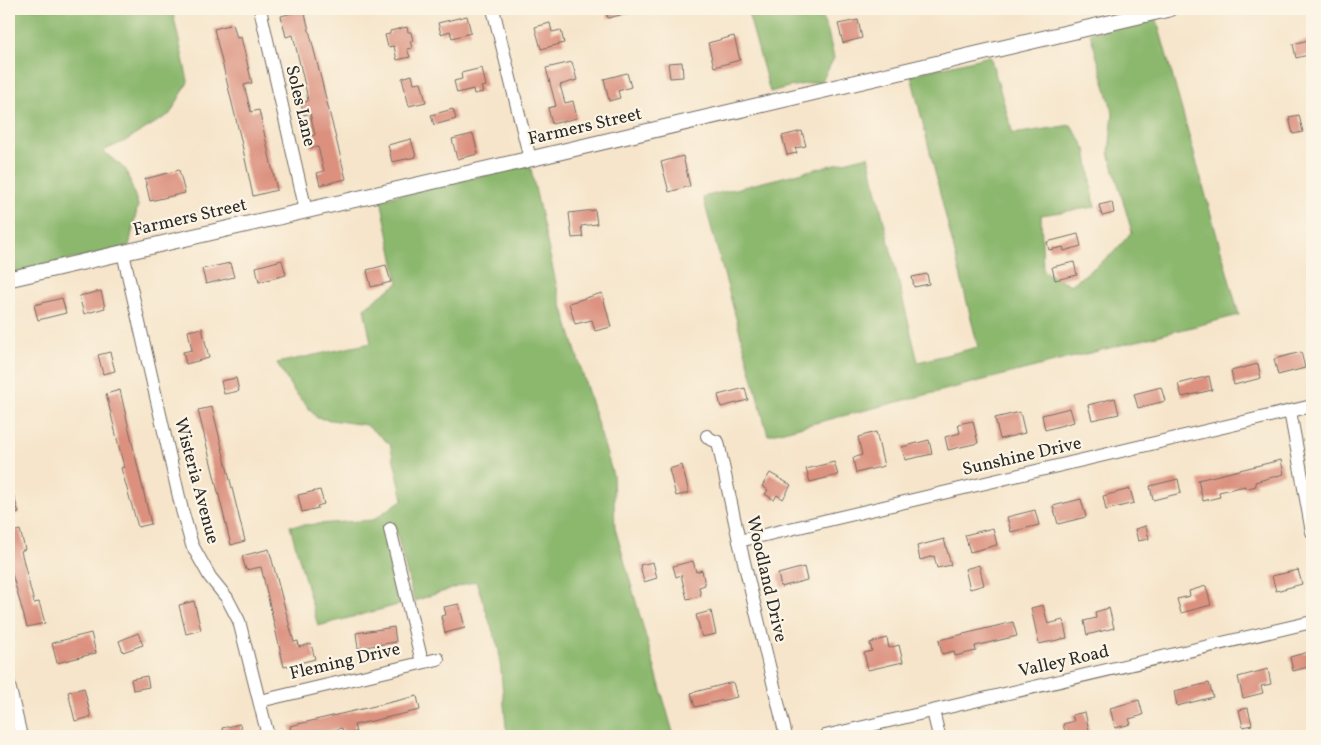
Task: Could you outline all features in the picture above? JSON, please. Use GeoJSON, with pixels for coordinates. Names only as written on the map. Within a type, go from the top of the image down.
{"type":"FeatureCollection","features":[{"type":"Feature","properties":{"kind":"street","name":"Soles Lane"},"geometry":{"type":"LineString","coordinates":[[260,9],[306,211]]}},
{"type":"Feature","properties":{"kind":"street"},"geometry":{"type":"LineString","coordinates":[[493,9],[530,159]]}},
{"type":"Feature","properties":{"kind":"street","name":"Farmers Street"},"geometry":{"type":"LineString","coordinates":[[9,279],[1169,9]]}},
{"type":"Feature","properties":{"kind":"street","name":"Wisteria Avenue"},"geometry":{"type":"LineString","coordinates":[[123,253],[182,510],[192,545],[210,577],[227,598],[235,612],[246,646],[268,736]]}},
{"type":"Feature","properties":{"kind":"street","name":"Sunshine Drive"},"geometry":{"type":"LineString","coordinates":[[739,541],[1312,406]]}},
{"type":"Feature","properties":{"kind":"street"},"geometry":{"type":"LineString","coordinates":[[1290,411],[1312,532]]}},
{"type":"Feature","properties":{"kind":"street","name":"Woodland Drive"},"geometry":{"type":"LineString","coordinates":[[706,436],[718,442],[720,447],[721,461],[739,541],[786,736]]}},
{"type":"Feature","properties":{"kind":"street"},"geometry":{"type":"LineString","coordinates":[[390,529],[422,662]]}},
{"type":"Feature","properties":{"kind":"street","name":"Valley Road"},"geometry":{"type":"LineString","coordinates":[[824,736],[1312,622]]}},
{"type":"Feature","properties":{"kind":"street","name":"Fleming Drive"},"geometry":{"type":"LineString","coordinates":[[260,701],[438,659]]}},
{"type":"Feature","properties":{"kind":"street"},"geometry":{"type":"LineString","coordinates":[[9,685],[21,736]]}},
{"type":"Feature","properties":{"kind":"street"},"geometry":{"type":"LineString","coordinates":[[933,711],[939,736]]}},
{"type":"Feature","properties":{"kind":"green space"},"geometry":{"type":"Polygon","coordinates":[[[9,9],[172,9],[188,81],[187,84],[170,114],[125,141],[103,151],[126,170],[138,205],[129,246],[9,274],[9,9]]]}},
{"type":"Feature","properties":{"kind":"green space"},"geometry":{"type":"Polygon","coordinates":[[[747,9],[788,9],[791,16],[797,15],[804,9],[819,9],[828,32],[834,58],[822,81],[770,92],[747,9]]]}},
{"type":"Feature","properties":{"kind":"green space"},"geometry":{"type":"Polygon","coordinates":[[[1156,17],[1239,315],[768,435],[703,197],[868,156],[918,362],[978,347],[911,75],[990,56],[1013,134],[1071,125],[1086,149],[1095,207],[1041,215],[1043,271],[1071,285],[1112,254],[1132,232],[1109,153],[1113,113],[1090,33],[1156,17]]]}},
{"type":"Feature","properties":{"kind":"green space"},"geometry":{"type":"Polygon","coordinates":[[[530,165],[558,292],[613,475],[615,528],[674,736],[510,736],[506,727],[499,650],[476,581],[414,601],[394,523],[383,526],[402,604],[318,626],[290,526],[373,520],[403,499],[390,444],[366,425],[317,418],[293,390],[277,363],[371,343],[364,308],[398,283],[381,199],[530,165]]]}},
{"type":"Feature","properties":{"kind":"building"},"geometry":{"type":"Polygon","coordinates":[[[605,9],[633,9],[633,12],[608,18],[605,9]]]}},
{"type":"Feature","properties":{"kind":"building"},"geometry":{"type":"Polygon","coordinates":[[[304,10],[346,179],[320,185],[317,173],[324,171],[318,147],[311,148],[308,136],[315,135],[310,113],[304,115],[301,103],[308,101],[306,90],[293,35],[286,37],[281,16],[304,10]]]}},
{"type":"Feature","properties":{"kind":"building"},"geometry":{"type":"Polygon","coordinates":[[[467,16],[471,33],[452,38],[450,31],[441,34],[438,23],[467,16]]]}},
{"type":"Feature","properties":{"kind":"building"},"geometry":{"type":"Polygon","coordinates":[[[858,20],[862,38],[843,43],[838,24],[858,20]]]}},
{"type":"Feature","properties":{"kind":"building"},"geometry":{"type":"Polygon","coordinates":[[[550,23],[552,32],[561,30],[564,43],[541,49],[535,27],[550,23]]]}},
{"type":"Feature","properties":{"kind":"building"},"geometry":{"type":"Polygon","coordinates":[[[233,24],[237,38],[241,37],[252,83],[244,85],[251,112],[259,110],[277,190],[253,196],[214,29],[233,24]]]}},
{"type":"Feature","properties":{"kind":"building"},"geometry":{"type":"Polygon","coordinates":[[[407,27],[408,32],[411,32],[413,41],[410,41],[412,48],[407,49],[410,57],[397,60],[394,46],[388,47],[385,35],[390,34],[390,31],[407,27]]]}},
{"type":"Feature","properties":{"kind":"building"},"geometry":{"type":"Polygon","coordinates":[[[734,36],[740,60],[714,67],[708,43],[734,36]]]}},
{"type":"Feature","properties":{"kind":"building"},"geometry":{"type":"Polygon","coordinates":[[[1312,39],[1312,54],[1296,58],[1293,44],[1312,39]]]}},
{"type":"Feature","properties":{"kind":"building"},"geometry":{"type":"Polygon","coordinates":[[[572,62],[577,80],[560,85],[565,103],[573,101],[577,118],[552,124],[548,108],[556,106],[546,68],[572,62]]]}},
{"type":"Feature","properties":{"kind":"building"},"geometry":{"type":"Polygon","coordinates":[[[682,62],[683,77],[670,78],[668,63],[682,62]]]}},
{"type":"Feature","properties":{"kind":"building"},"geometry":{"type":"Polygon","coordinates":[[[482,68],[486,86],[481,87],[483,92],[474,94],[473,89],[457,93],[454,81],[462,79],[461,73],[482,68]]]}},
{"type":"Feature","properties":{"kind":"building"},"geometry":{"type":"Polygon","coordinates":[[[627,73],[631,87],[618,91],[620,98],[609,101],[604,79],[627,73]]]}},
{"type":"Feature","properties":{"kind":"building"},"geometry":{"type":"Polygon","coordinates":[[[412,75],[414,83],[421,82],[426,102],[409,106],[402,78],[412,75]]]}},
{"type":"Feature","properties":{"kind":"building"},"geometry":{"type":"Polygon","coordinates":[[[453,109],[456,119],[434,125],[431,115],[453,109]]]}},
{"type":"Feature","properties":{"kind":"building"},"geometry":{"type":"Polygon","coordinates":[[[1299,115],[1303,132],[1293,134],[1289,117],[1299,115]]]}},
{"type":"Feature","properties":{"kind":"building"},"geometry":{"type":"Polygon","coordinates":[[[802,131],[806,146],[795,148],[797,153],[787,155],[782,136],[802,131]]]}},
{"type":"Feature","properties":{"kind":"building"},"geometry":{"type":"Polygon","coordinates":[[[473,134],[478,154],[457,159],[452,139],[473,134]]]}},
{"type":"Feature","properties":{"kind":"building"},"geometry":{"type":"Polygon","coordinates":[[[411,139],[416,157],[392,162],[388,145],[411,139]]]}},
{"type":"Feature","properties":{"kind":"building"},"geometry":{"type":"Polygon","coordinates":[[[683,156],[690,186],[669,192],[661,162],[683,156]]]}},
{"type":"Feature","properties":{"kind":"building"},"geometry":{"type":"Polygon","coordinates":[[[179,170],[185,193],[150,201],[145,179],[179,170]]]}},
{"type":"Feature","properties":{"kind":"building"},"geometry":{"type":"Polygon","coordinates":[[[1112,202],[1114,213],[1102,216],[1099,205],[1112,202]]]}},
{"type":"Feature","properties":{"kind":"building"},"geometry":{"type":"Polygon","coordinates":[[[595,210],[597,224],[581,226],[583,237],[572,238],[569,213],[595,210]]]}},
{"type":"Feature","properties":{"kind":"building"},"geometry":{"type":"Polygon","coordinates":[[[1078,234],[1081,246],[1064,251],[1063,247],[1049,250],[1047,242],[1078,234]]]}},
{"type":"Feature","properties":{"kind":"building"},"geometry":{"type":"Polygon","coordinates":[[[282,260],[286,275],[259,282],[256,267],[282,260]]]}},
{"type":"Feature","properties":{"kind":"building"},"geometry":{"type":"Polygon","coordinates":[[[1074,262],[1077,275],[1055,280],[1052,267],[1074,262]]]}},
{"type":"Feature","properties":{"kind":"building"},"geometry":{"type":"Polygon","coordinates":[[[230,263],[234,277],[206,284],[202,269],[230,263]]]}},
{"type":"Feature","properties":{"kind":"building"},"geometry":{"type":"Polygon","coordinates":[[[386,265],[391,282],[371,287],[367,270],[386,265]]]}},
{"type":"Feature","properties":{"kind":"building"},"geometry":{"type":"Polygon","coordinates":[[[927,274],[929,284],[914,287],[912,277],[927,274]]]}},
{"type":"Feature","properties":{"kind":"building"},"geometry":{"type":"Polygon","coordinates":[[[101,291],[105,308],[84,314],[79,296],[101,291]]]}},
{"type":"Feature","properties":{"kind":"building"},"geometry":{"type":"Polygon","coordinates":[[[602,293],[611,327],[595,331],[592,320],[575,324],[569,303],[602,293]]]}},
{"type":"Feature","properties":{"kind":"building"},"geometry":{"type":"Polygon","coordinates":[[[62,298],[66,313],[38,320],[34,305],[62,298]]]}},
{"type":"Feature","properties":{"kind":"building"},"geometry":{"type":"Polygon","coordinates":[[[202,328],[209,358],[186,364],[183,352],[192,350],[188,331],[202,328]]]}},
{"type":"Feature","properties":{"kind":"building"},"geometry":{"type":"Polygon","coordinates":[[[110,352],[115,371],[103,374],[98,355],[110,352]]]}},
{"type":"Feature","properties":{"kind":"building"},"geometry":{"type":"Polygon","coordinates":[[[1301,352],[1305,368],[1278,375],[1274,359],[1301,352]]]}},
{"type":"Feature","properties":{"kind":"building"},"geometry":{"type":"Polygon","coordinates":[[[1258,364],[1261,378],[1234,385],[1231,371],[1258,364]]]}},
{"type":"Feature","properties":{"kind":"building"},"geometry":{"type":"Polygon","coordinates":[[[1209,376],[1212,390],[1182,397],[1178,384],[1209,376]]]}},
{"type":"Feature","properties":{"kind":"building"},"geometry":{"type":"Polygon","coordinates":[[[236,378],[239,391],[224,394],[221,381],[236,378]]]}},
{"type":"Feature","properties":{"kind":"building"},"geometry":{"type":"Polygon","coordinates":[[[1161,387],[1165,401],[1138,408],[1134,394],[1161,387]]]}},
{"type":"Feature","properties":{"kind":"building"},"geometry":{"type":"Polygon","coordinates":[[[745,388],[748,400],[721,407],[718,395],[745,388]]]}},
{"type":"Feature","properties":{"kind":"building"},"geometry":{"type":"Polygon","coordinates":[[[120,390],[151,524],[138,527],[121,468],[124,467],[106,394],[120,390]]]}},
{"type":"Feature","properties":{"kind":"building"},"geometry":{"type":"Polygon","coordinates":[[[1115,398],[1119,414],[1092,420],[1088,405],[1115,398]]]}},
{"type":"Feature","properties":{"kind":"building"},"geometry":{"type":"Polygon","coordinates":[[[212,407],[245,541],[231,545],[198,410],[212,407]]]}},
{"type":"Feature","properties":{"kind":"building"},"geometry":{"type":"Polygon","coordinates":[[[1070,408],[1074,422],[1045,430],[1042,415],[1070,408]]]}},
{"type":"Feature","properties":{"kind":"building"},"geometry":{"type":"Polygon","coordinates":[[[1020,412],[1025,433],[1000,439],[995,418],[1020,412]]]}},
{"type":"Feature","properties":{"kind":"building"},"geometry":{"type":"Polygon","coordinates":[[[973,421],[978,443],[948,450],[945,437],[960,433],[958,424],[973,421]]]}},
{"type":"Feature","properties":{"kind":"building"},"geometry":{"type":"Polygon","coordinates":[[[876,432],[884,466],[856,473],[853,458],[862,455],[858,437],[876,432]]]}},
{"type":"Feature","properties":{"kind":"building"},"geometry":{"type":"Polygon","coordinates":[[[929,440],[932,454],[905,460],[902,447],[929,440]]]}},
{"type":"Feature","properties":{"kind":"building"},"geometry":{"type":"Polygon","coordinates":[[[1281,460],[1284,474],[1255,482],[1256,486],[1245,489],[1245,486],[1219,492],[1220,497],[1203,501],[1198,480],[1281,460]]]}},
{"type":"Feature","properties":{"kind":"building"},"geometry":{"type":"Polygon","coordinates":[[[834,462],[838,475],[810,482],[806,469],[834,462]]]}},
{"type":"Feature","properties":{"kind":"building"},"geometry":{"type":"Polygon","coordinates":[[[682,465],[689,493],[676,496],[669,469],[682,465]]]}},
{"type":"Feature","properties":{"kind":"building"},"geometry":{"type":"Polygon","coordinates":[[[770,473],[791,485],[783,499],[777,495],[774,500],[765,494],[768,490],[762,486],[770,473]]]}},
{"type":"Feature","properties":{"kind":"building"},"geometry":{"type":"Polygon","coordinates":[[[1178,479],[1181,493],[1153,500],[1150,486],[1178,479]]]}},
{"type":"Feature","properties":{"kind":"building"},"geometry":{"type":"Polygon","coordinates":[[[9,487],[11,487],[19,513],[9,516],[9,487]]]}},
{"type":"Feature","properties":{"kind":"building"},"geometry":{"type":"Polygon","coordinates":[[[1130,489],[1134,503],[1106,510],[1103,496],[1130,489]]]}},
{"type":"Feature","properties":{"kind":"building"},"geometry":{"type":"Polygon","coordinates":[[[320,490],[324,504],[317,506],[318,508],[302,512],[298,495],[320,490]]]}},
{"type":"Feature","properties":{"kind":"building"},"geometry":{"type":"Polygon","coordinates":[[[1081,499],[1086,517],[1058,524],[1053,506],[1081,499]]]}},
{"type":"Feature","properties":{"kind":"building"},"geometry":{"type":"Polygon","coordinates":[[[1035,510],[1039,525],[1011,532],[1007,517],[1035,510]]]}},
{"type":"Feature","properties":{"kind":"building"},"geometry":{"type":"Polygon","coordinates":[[[1146,526],[1149,539],[1138,541],[1135,529],[1146,526]]]}},
{"type":"Feature","properties":{"kind":"building"},"geometry":{"type":"Polygon","coordinates":[[[993,528],[997,545],[970,552],[965,535],[993,528]]]}},
{"type":"Feature","properties":{"kind":"building"},"geometry":{"type":"Polygon","coordinates":[[[20,530],[25,549],[21,551],[34,603],[39,602],[45,623],[27,627],[9,563],[9,533],[20,530]]]}},
{"type":"Feature","properties":{"kind":"building"},"geometry":{"type":"Polygon","coordinates":[[[944,539],[951,565],[937,568],[934,556],[920,560],[917,546],[944,539]]]}},
{"type":"Feature","properties":{"kind":"building"},"geometry":{"type":"Polygon","coordinates":[[[269,549],[294,642],[298,641],[299,647],[311,644],[315,659],[284,667],[261,567],[246,570],[242,556],[269,549]]]}},
{"type":"Feature","properties":{"kind":"building"},"geometry":{"type":"Polygon","coordinates":[[[693,561],[696,572],[702,570],[705,585],[699,587],[701,596],[687,599],[681,575],[676,577],[673,566],[693,561]]]}},
{"type":"Feature","properties":{"kind":"building"},"geometry":{"type":"Polygon","coordinates":[[[653,562],[657,578],[644,582],[640,565],[653,562]]]}},
{"type":"Feature","properties":{"kind":"building"},"geometry":{"type":"Polygon","coordinates":[[[979,565],[984,585],[970,589],[965,569],[979,565]]]}},
{"type":"Feature","properties":{"kind":"building"},"geometry":{"type":"Polygon","coordinates":[[[804,567],[807,580],[781,587],[778,574],[804,567]]]}},
{"type":"Feature","properties":{"kind":"building"},"geometry":{"type":"Polygon","coordinates":[[[1298,570],[1302,584],[1276,591],[1272,576],[1298,570]]]}},
{"type":"Feature","properties":{"kind":"building"},"geometry":{"type":"Polygon","coordinates":[[[1206,586],[1211,605],[1181,613],[1177,599],[1190,596],[1189,591],[1206,586]]]}},
{"type":"Feature","properties":{"kind":"building"},"geometry":{"type":"Polygon","coordinates":[[[194,601],[201,630],[186,634],[179,605],[194,601]]]}},
{"type":"Feature","properties":{"kind":"building"},"geometry":{"type":"Polygon","coordinates":[[[459,604],[465,628],[445,633],[441,616],[446,615],[444,607],[459,604]]]}},
{"type":"Feature","properties":{"kind":"building"},"geometry":{"type":"Polygon","coordinates":[[[1043,605],[1048,624],[1063,620],[1067,638],[1039,644],[1031,608],[1043,605]]]}},
{"type":"Feature","properties":{"kind":"building"},"geometry":{"type":"Polygon","coordinates":[[[1109,608],[1114,628],[1087,635],[1084,621],[1096,618],[1095,612],[1109,608]]]}},
{"type":"Feature","properties":{"kind":"building"},"geometry":{"type":"Polygon","coordinates":[[[711,611],[716,634],[702,637],[696,615],[711,611]]]}},
{"type":"Feature","properties":{"kind":"building"},"geometry":{"type":"Polygon","coordinates":[[[1013,622],[1017,636],[975,646],[976,651],[955,656],[954,651],[942,654],[939,640],[1013,622]]]}},
{"type":"Feature","properties":{"kind":"building"},"geometry":{"type":"Polygon","coordinates":[[[394,627],[396,642],[358,648],[356,633],[394,627]]]}},
{"type":"Feature","properties":{"kind":"building"},"geometry":{"type":"Polygon","coordinates":[[[91,633],[96,653],[57,663],[52,643],[91,633]]]}},
{"type":"Feature","properties":{"kind":"building"},"geometry":{"type":"Polygon","coordinates":[[[138,633],[143,645],[123,652],[119,641],[138,633]]]}},
{"type":"Feature","properties":{"kind":"building"},"geometry":{"type":"Polygon","coordinates":[[[887,638],[889,648],[899,645],[903,662],[868,670],[864,653],[872,651],[870,643],[887,638]]]}},
{"type":"Feature","properties":{"kind":"building"},"geometry":{"type":"Polygon","coordinates":[[[1312,651],[1312,666],[1293,671],[1290,657],[1312,651]]]}},
{"type":"Feature","properties":{"kind":"building"},"geometry":{"type":"Polygon","coordinates":[[[1268,669],[1271,684],[1261,686],[1263,693],[1243,698],[1238,677],[1268,669]]]}},
{"type":"Feature","properties":{"kind":"building"},"geometry":{"type":"Polygon","coordinates":[[[147,676],[149,687],[133,690],[131,679],[147,676]]]}},
{"type":"Feature","properties":{"kind":"building"},"geometry":{"type":"Polygon","coordinates":[[[733,682],[737,697],[695,707],[691,693],[733,682]]]}},
{"type":"Feature","properties":{"kind":"building"},"geometry":{"type":"Polygon","coordinates":[[[1209,683],[1213,697],[1177,706],[1174,691],[1209,683]]]}},
{"type":"Feature","properties":{"kind":"building"},"geometry":{"type":"Polygon","coordinates":[[[84,688],[91,717],[75,721],[68,692],[84,688]]]}},
{"type":"Feature","properties":{"kind":"building"},"geometry":{"type":"Polygon","coordinates":[[[417,696],[420,710],[354,725],[356,732],[344,735],[342,728],[310,736],[292,736],[290,726],[417,696]]]}},
{"type":"Feature","properties":{"kind":"building"},"geometry":{"type":"Polygon","coordinates":[[[1139,700],[1143,715],[1129,719],[1131,724],[1115,728],[1110,708],[1139,700]]]}},
{"type":"Feature","properties":{"kind":"building"},"geometry":{"type":"Polygon","coordinates":[[[1248,708],[1252,725],[1243,727],[1239,710],[1248,708]]]}},
{"type":"Feature","properties":{"kind":"building"},"geometry":{"type":"Polygon","coordinates":[[[1085,712],[1090,735],[1066,736],[1063,724],[1074,721],[1072,715],[1085,712]]]}},
{"type":"Feature","properties":{"kind":"building"},"geometry":{"type":"Polygon","coordinates":[[[240,724],[243,736],[224,736],[222,728],[240,724]]]}}]}
